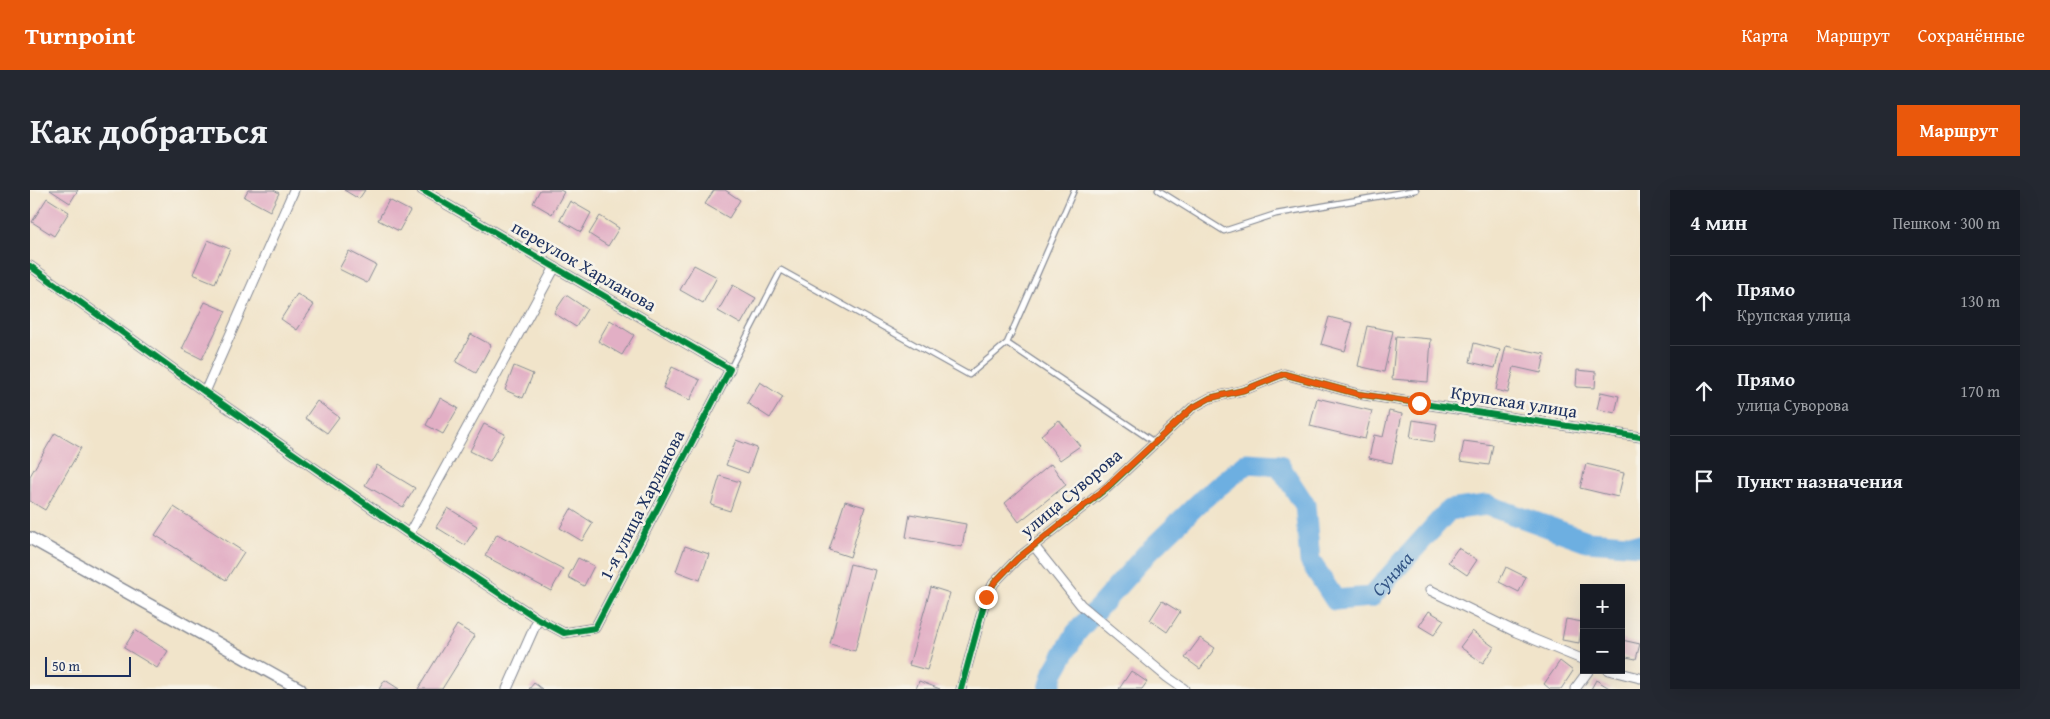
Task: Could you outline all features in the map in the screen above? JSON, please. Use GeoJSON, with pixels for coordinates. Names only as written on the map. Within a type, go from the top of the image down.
{"type":"FeatureCollection","features":[{"type":"Feature","properties":{"kind":"street"},"geometry":{"type":"LineString","coordinates":[[205,392],[294,190]]}},
{"type":"Feature","properties":{"kind":"street","name":"переулок Харланова"},"geometry":{"type":"LineString","coordinates":[[422,190],[730,369]]}},
{"type":"Feature","properties":{"kind":"street"},"geometry":{"type":"LineString","coordinates":[[30,266],[205,392],[409,534],[538,619],[507,689]]}},
{"type":"Feature","properties":{"kind":"street"},"geometry":{"type":"LineString","coordinates":[[409,534],[555,267]]}},
{"type":"Feature","properties":{"kind":"street","name":"1-я улица Харланова"},"geometry":{"type":"LineString","coordinates":[[538,619],[564,632],[596,628],[730,369]]}},
{"type":"Feature","properties":{"kind":"street","name":"Крупская улица"},"geometry":{"type":"LineString","coordinates":[[1210,398],[1244,390],[1284,374],[1358,394],[1640,437]]}},
{"type":"Feature","properties":{"kind":"street","name":"улица Суворова"},"geometry":{"type":"LineString","coordinates":[[961,689],[986,597],[994,583],[1017,559],[1106,488],[1192,408],[1210,398]]}},
{"type":"Feature","properties":{"kind":"street"},"geometry":{"type":"LineString","coordinates":[[30,538],[300,689]]}},
{"type":"Feature","properties":{"kind":"street"},"geometry":{"type":"LineString","coordinates":[[1034,546],[1081,605],[1167,678],[1184,689]]}},
{"type":"Feature","properties":{"kind":"street"},"geometry":{"type":"LineString","coordinates":[[1430,590],[1516,632],[1580,658]]}},
{"type":"Feature","properties":{"kind":"street"},"geometry":{"type":"LineString","coordinates":[[1575,689],[1586,674]]}},
{"type":"Feature","properties":{"kind":"street"},"geometry":{"type":"LineString","coordinates":[[1624,674],[1640,678]]}},
{"type":"Feature","properties":{"kind":"lane"},"geometry":{"type":"LineString","coordinates":[[730,369],[781,270],[969,375],[1007,343],[1074,190]]}},
{"type":"Feature","properties":{"kind":"lane"},"geometry":{"type":"LineString","coordinates":[[1158,190],[1224,231],[1276,214],[1416,190]]}},
{"type":"Feature","properties":{"kind":"lane"},"geometry":{"type":"LineString","coordinates":[[1007,343],[1154,442]]}},
{"type":"Feature","properties":{"kind":"building"},"geometry":{"type":"Polygon","coordinates":[[[50,190],[78,190],[70,203],[50,190]]]}},
{"type":"Feature","properties":{"kind":"building"},"geometry":{"type":"Polygon","coordinates":[[[248,190],[274,190],[279,193],[270,211],[244,197],[248,190]]]}},
{"type":"Feature","properties":{"kind":"building"},"geometry":{"type":"Polygon","coordinates":[[[344,190],[365,190],[359,199],[344,190]]]}},
{"type":"Feature","properties":{"kind":"building"},"geometry":{"type":"Polygon","coordinates":[[[540,190],[560,190],[564,192],[552,214],[533,203],[540,190]]]}},
{"type":"Feature","properties":{"kind":"building"},"geometry":{"type":"Polygon","coordinates":[[[714,190],[725,190],[740,200],[729,218],[705,204],[714,190]]]}},
{"type":"Feature","properties":{"kind":"building"},"geometry":{"type":"Polygon","coordinates":[[[47,198],[69,212],[54,236],[32,222],[47,198]]]}},
{"type":"Feature","properties":{"kind":"building"},"geometry":{"type":"Polygon","coordinates":[[[389,200],[410,211],[399,231],[378,220],[389,200]]]}},
{"type":"Feature","properties":{"kind":"building"},"geometry":{"type":"Polygon","coordinates":[[[570,201],[591,213],[581,232],[560,220],[570,201]]]}},
{"type":"Feature","properties":{"kind":"building"},"geometry":{"type":"Polygon","coordinates":[[[600,216],[619,228],[608,246],[589,234],[600,216]]]}},
{"type":"Feature","properties":{"kind":"building"},"geometry":{"type":"Polygon","coordinates":[[[208,240],[230,249],[215,283],[193,274],[208,240]]]}},
{"type":"Feature","properties":{"kind":"building"},"geometry":{"type":"Polygon","coordinates":[[[349,251],[376,265],[367,283],[339,269],[349,251]]]}},
{"type":"Feature","properties":{"kind":"building"},"geometry":{"type":"Polygon","coordinates":[[[694,265],[717,277],[703,303],[680,290],[694,265]]]}},
{"type":"Feature","properties":{"kind":"building"},"geometry":{"type":"Polygon","coordinates":[[[733,285],[756,298],[741,324],[718,311],[733,285]]]}},
{"type":"Feature","properties":{"kind":"building"},"geometry":{"type":"Polygon","coordinates":[[[297,294],[314,305],[297,330],[281,319],[297,294]]]}},
{"type":"Feature","properties":{"kind":"building"},"geometry":{"type":"Polygon","coordinates":[[[566,295],[587,309],[576,327],[554,313],[566,295]]]}},
{"type":"Feature","properties":{"kind":"building"},"geometry":{"type":"Polygon","coordinates":[[[205,302],[226,311],[202,359],[182,349],[205,302]]]}},
{"type":"Feature","properties":{"kind":"building"},"geometry":{"type":"Polygon","coordinates":[[[1329,317],[1353,323],[1345,351],[1321,344],[1329,317]]]}},
{"type":"Feature","properties":{"kind":"building"},"geometry":{"type":"Polygon","coordinates":[[[610,320],[634,335],[622,355],[598,341],[610,320]]]}},
{"type":"Feature","properties":{"kind":"building"},"geometry":{"type":"Polygon","coordinates":[[[1367,326],[1393,331],[1384,372],[1358,366],[1367,326]]]}},
{"type":"Feature","properties":{"kind":"building"},"geometry":{"type":"Polygon","coordinates":[[[471,334],[491,345],[476,373],[456,362],[471,334]]]}},
{"type":"Feature","properties":{"kind":"building"},"geometry":{"type":"Polygon","coordinates":[[[1396,336],[1431,339],[1428,382],[1392,379],[1396,336]]]}},
{"type":"Feature","properties":{"kind":"building"},"geometry":{"type":"Polygon","coordinates":[[[1474,343],[1500,350],[1495,368],[1470,362],[1474,343]]]}},
{"type":"Feature","properties":{"kind":"building"},"geometry":{"type":"Polygon","coordinates":[[[1506,346],[1545,354],[1541,373],[1514,367],[1508,393],[1496,390],[1506,346]]]}},
{"type":"Feature","properties":{"kind":"building"},"geometry":{"type":"Polygon","coordinates":[[[514,366],[533,374],[523,398],[505,390],[514,366]]]}},
{"type":"Feature","properties":{"kind":"building"},"geometry":{"type":"Polygon","coordinates":[[[672,367],[700,380],[690,400],[663,388],[672,367]]]}},
{"type":"Feature","properties":{"kind":"building"},"geometry":{"type":"Polygon","coordinates":[[[1577,370],[1596,372],[1595,388],[1576,387],[1577,370]]]}},
{"type":"Feature","properties":{"kind":"building"},"geometry":{"type":"Polygon","coordinates":[[[760,382],[783,397],[770,418],[747,403],[760,382]]]}},
{"type":"Feature","properties":{"kind":"building"},"geometry":{"type":"Polygon","coordinates":[[[1601,392],[1619,396],[1615,413],[1597,409],[1601,392]]]}},
{"type":"Feature","properties":{"kind":"building"},"geometry":{"type":"Polygon","coordinates":[[[440,398],[458,408],[443,434],[426,425],[440,398]]]}},
{"type":"Feature","properties":{"kind":"building"},"geometry":{"type":"Polygon","coordinates":[[[1317,398],[1372,411],[1365,439],[1310,426],[1317,398]]]}},
{"type":"Feature","properties":{"kind":"building"},"geometry":{"type":"Polygon","coordinates":[[[317,401],[339,417],[327,433],[305,418],[317,401]]]}},
{"type":"Feature","properties":{"kind":"building"},"geometry":{"type":"Polygon","coordinates":[[[1389,411],[1402,414],[1392,463],[1369,458],[1374,435],[1383,437],[1389,411]]]}},
{"type":"Feature","properties":{"kind":"building"},"geometry":{"type":"Polygon","coordinates":[[[1059,420],[1080,446],[1060,460],[1041,435],[1059,420]]]}},
{"type":"Feature","properties":{"kind":"building"},"geometry":{"type":"Polygon","coordinates":[[[1413,420],[1437,424],[1434,442],[1410,438],[1413,420]]]}},
{"type":"Feature","properties":{"kind":"building"},"geometry":{"type":"Polygon","coordinates":[[[484,424],[505,434],[490,461],[470,451],[484,424]]]}},
{"type":"Feature","properties":{"kind":"building"},"geometry":{"type":"Polygon","coordinates":[[[55,433],[81,448],[45,510],[30,501],[30,476],[55,433]]]}},
{"type":"Feature","properties":{"kind":"building"},"geometry":{"type":"Polygon","coordinates":[[[736,440],[757,448],[748,473],[726,465],[736,440]]]}},
{"type":"Feature","properties":{"kind":"building"},"geometry":{"type":"Polygon","coordinates":[[[1464,441],[1493,445],[1489,465],[1460,461],[1464,441]]]}},
{"type":"Feature","properties":{"kind":"building"},"geometry":{"type":"Polygon","coordinates":[[[1051,464],[1066,485],[1019,522],[1005,503],[1051,464]]]}},
{"type":"Feature","properties":{"kind":"building"},"geometry":{"type":"Polygon","coordinates":[[[1586,464],[1624,473],[1618,497],[1580,488],[1586,464]]]}},
{"type":"Feature","properties":{"kind":"building"},"geometry":{"type":"Polygon","coordinates":[[[377,465],[415,488],[403,507],[365,485],[377,465]]]}},
{"type":"Feature","properties":{"kind":"building"},"geometry":{"type":"Polygon","coordinates":[[[720,476],[740,482],[730,511],[711,505],[720,476]]]}},
{"type":"Feature","properties":{"kind":"building"},"geometry":{"type":"Polygon","coordinates":[[[845,501],[865,507],[850,557],[829,550],[845,501]]]}},
{"type":"Feature","properties":{"kind":"building"},"geometry":{"type":"Polygon","coordinates":[[[174,507],[244,552],[226,580],[155,535],[174,507]]]}},
{"type":"Feature","properties":{"kind":"building"},"geometry":{"type":"Polygon","coordinates":[[[448,508],[477,526],[465,545],[436,527],[448,508]]]}},
{"type":"Feature","properties":{"kind":"building"},"geometry":{"type":"Polygon","coordinates":[[[571,509],[593,523],[582,541],[560,528],[571,509]]]}},
{"type":"Feature","properties":{"kind":"building"},"geometry":{"type":"Polygon","coordinates":[[[910,514],[966,524],[962,547],[906,537],[910,514]]]}},
{"type":"Feature","properties":{"kind":"building"},"geometry":{"type":"Polygon","coordinates":[[[497,534],[563,569],[551,591],[485,556],[497,534]]]}},
{"type":"Feature","properties":{"kind":"building"},"geometry":{"type":"Polygon","coordinates":[[[685,546],[709,554],[700,580],[676,571],[685,546]]]}},
{"type":"Feature","properties":{"kind":"building"},"geometry":{"type":"Polygon","coordinates":[[[1458,548],[1477,560],[1467,575],[1448,562],[1458,548]]]}},
{"type":"Feature","properties":{"kind":"building"},"geometry":{"type":"Polygon","coordinates":[[[578,558],[594,566],[584,586],[568,577],[578,558]]]}},
{"type":"Feature","properties":{"kind":"building"},"geometry":{"type":"Polygon","coordinates":[[[850,564],[875,570],[855,651],[830,644],[850,564]]]}},
{"type":"Feature","properties":{"kind":"building"},"geometry":{"type":"Polygon","coordinates":[[[1506,567],[1526,577],[1519,592],[1499,582],[1506,567]]]}},
{"type":"Feature","properties":{"kind":"building"},"geometry":{"type":"Polygon","coordinates":[[[931,587],[950,593],[927,670],[909,665],[931,587]]]}},
{"type":"Feature","properties":{"kind":"building"},"geometry":{"type":"Polygon","coordinates":[[[1162,601],[1180,612],[1167,632],[1150,620],[1162,601]]]}},
{"type":"Feature","properties":{"kind":"building"},"geometry":{"type":"Polygon","coordinates":[[[1429,611],[1444,620],[1434,635],[1419,626],[1429,611]]]}},
{"type":"Feature","properties":{"kind":"building"},"geometry":{"type":"Polygon","coordinates":[[[1566,619],[1580,622],[1579,643],[1562,640],[1566,619]]]}},
{"type":"Feature","properties":{"kind":"building"},"geometry":{"type":"Polygon","coordinates":[[[457,625],[475,636],[442,689],[418,689],[457,625]]]}},
{"type":"Feature","properties":{"kind":"building"},"geometry":{"type":"Polygon","coordinates":[[[135,630],[168,651],[157,668],[124,648],[135,630]]]}},
{"type":"Feature","properties":{"kind":"building"},"geometry":{"type":"Polygon","coordinates":[[[1472,631],[1494,647],[1483,663],[1460,647],[1472,631]]]}},
{"type":"Feature","properties":{"kind":"building"},"geometry":{"type":"Polygon","coordinates":[[[1200,638],[1215,648],[1200,669],[1185,658],[1200,638]]]}},
{"type":"Feature","properties":{"kind":"building"},"geometry":{"type":"Polygon","coordinates":[[[1625,641],[1640,644],[1636,659],[1625,657],[1625,641]]]}},
{"type":"Feature","properties":{"kind":"building"},"geometry":{"type":"Polygon","coordinates":[[[1560,661],[1573,671],[1561,689],[1550,689],[1544,684],[1560,661]]]}},
{"type":"Feature","properties":{"kind":"building"},"geometry":{"type":"Polygon","coordinates":[[[1131,671],[1147,682],[1142,689],[1119,689],[1131,671]]]}},
{"type":"Feature","properties":{"kind":"building"},"geometry":{"type":"Polygon","coordinates":[[[385,680],[399,689],[379,689],[385,680]]]}},
{"type":"Feature","properties":{"kind":"building"},"geometry":{"type":"Polygon","coordinates":[[[1596,680],[1611,689],[1591,689],[1596,680]]]}},
{"type":"Feature","properties":{"kind":"building"},"geometry":{"type":"Polygon","coordinates":[[[919,681],[940,689],[916,689],[919,681]]]}},
{"type":"Feature","properties":{"kind":"building"},"geometry":{"type":"Polygon","coordinates":[[[534,683],[542,689],[529,689],[534,683]]]}},
{"type":"Feature","properties":{"kind":"waterway","name":"Сунжа"},"geometry":{"type":"LineString","coordinates":[[1049,689],[1054,672],[1076,633],[1148,552],[1203,499],[1247,463],[1279,465],[1305,505],[1310,561],[1335,600],[1371,597],[1449,510],[1487,505],[1587,541],[1640,545]]}},
{"type":"Feature","properties":{"kind":"cycle path"},"geometry":{"type":"LineString","coordinates":[[30,266],[205,392],[409,534],[538,619],[564,633],[595,628],[730,369],[422,190]]}},
{"type":"Feature","properties":{"kind":"cycle path"},"geometry":{"type":"LineString","coordinates":[[961,689],[986,597],[994,583],[1017,559],[1107,488],[1192,408],[1210,398],[1244,390],[1284,374],[1358,394],[1640,437]]}},
{"type":"Feature","properties":{"kind":"route"},"geometry":{"type":"LineString","coordinates":[[986,597],[994,583],[1017,559],[1106,488],[1192,408],[1210,398],[1244,390],[1284,374],[1358,394],[1419,403]]}}]}
